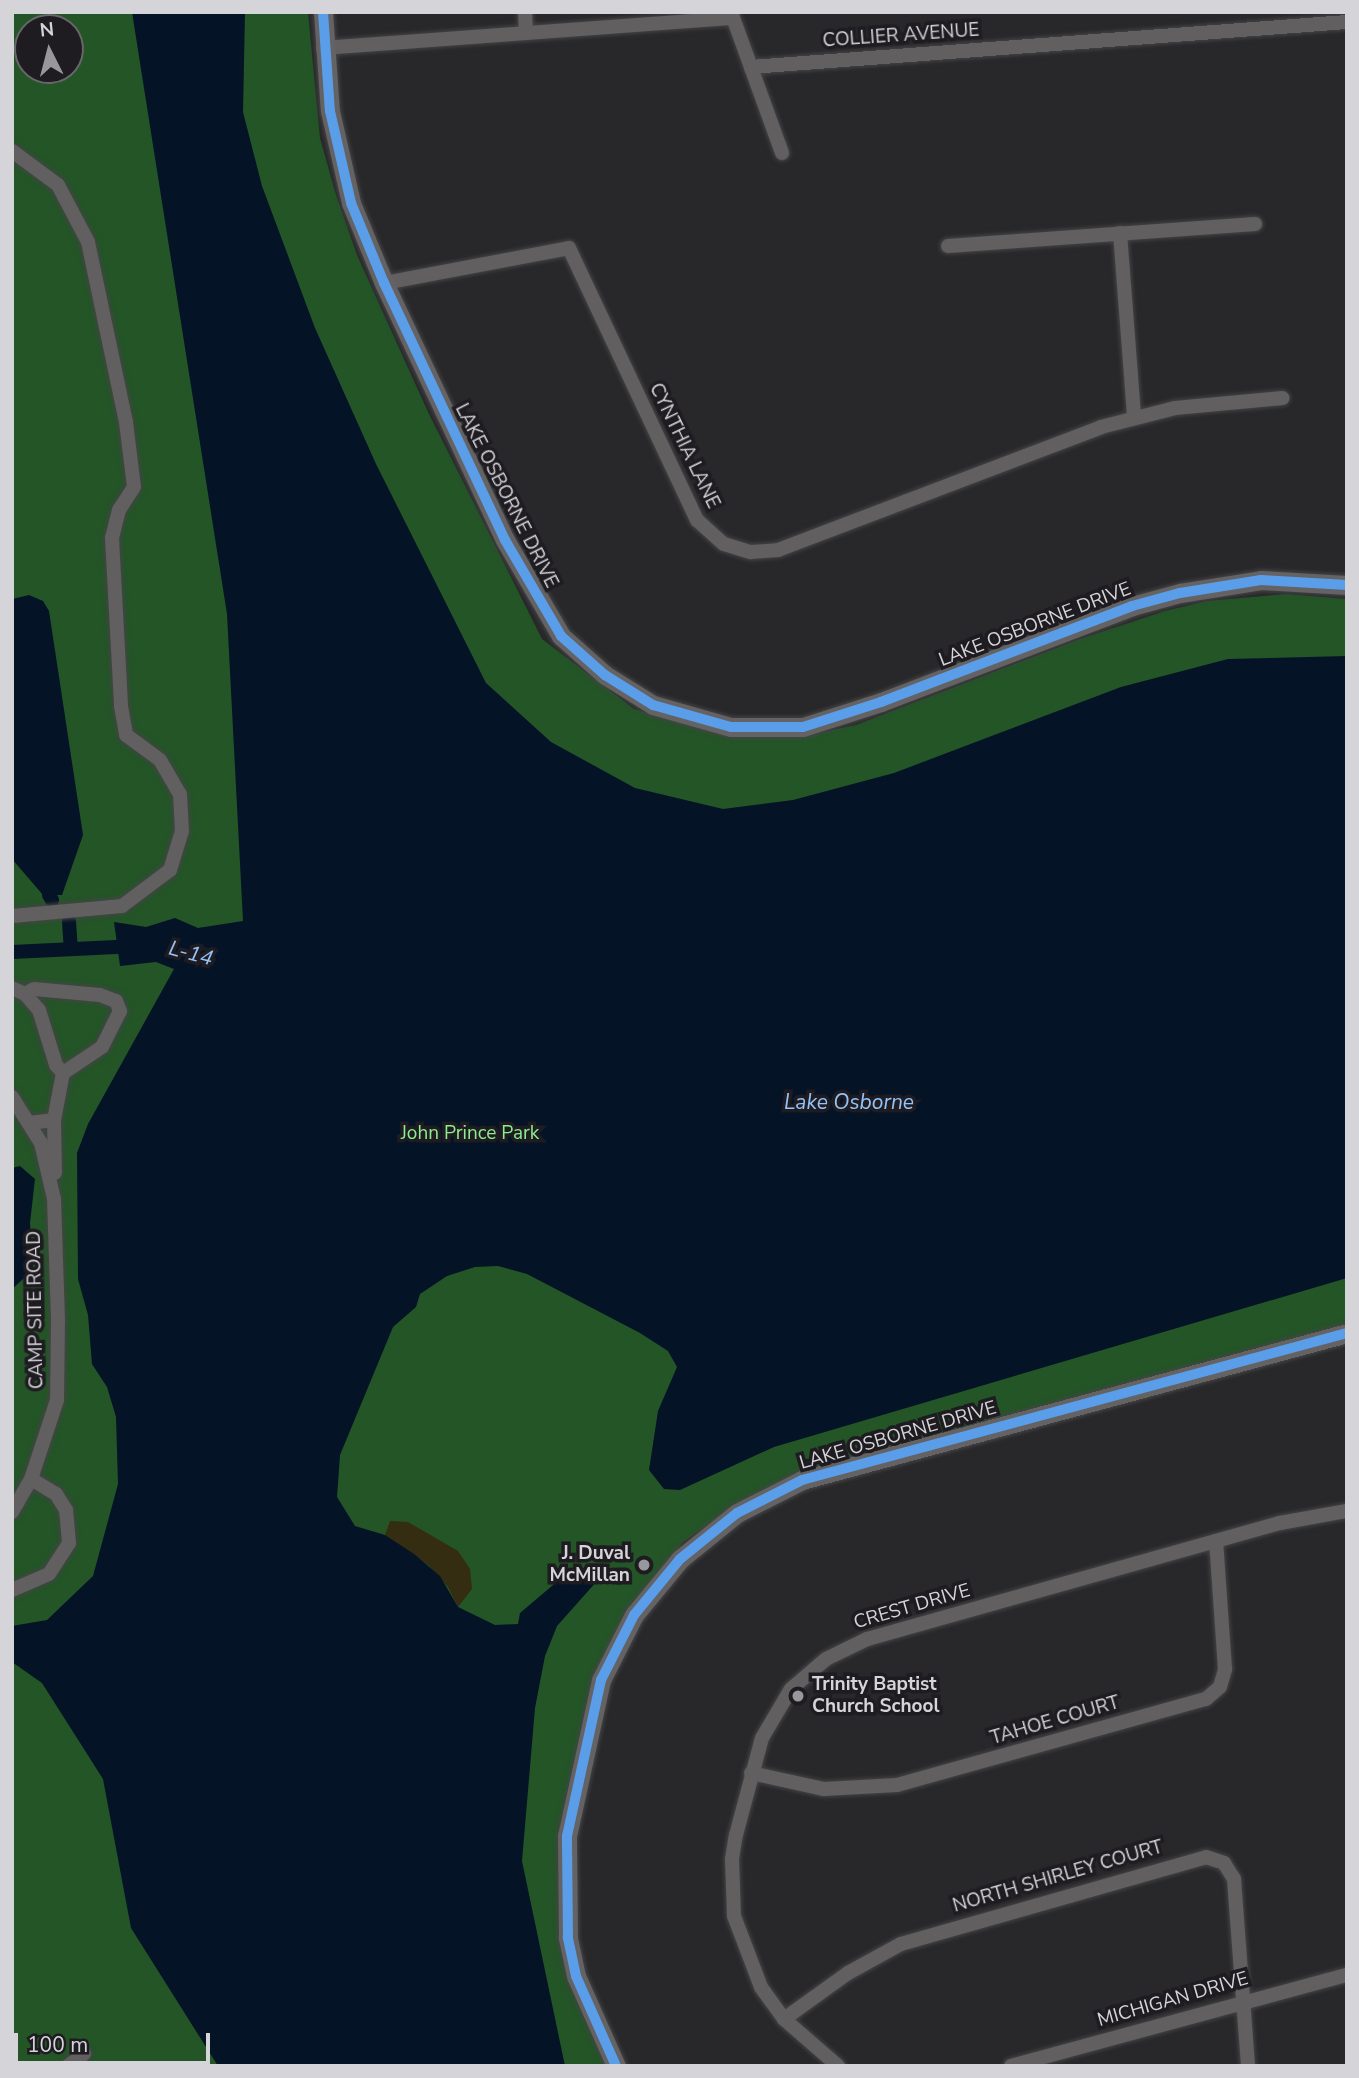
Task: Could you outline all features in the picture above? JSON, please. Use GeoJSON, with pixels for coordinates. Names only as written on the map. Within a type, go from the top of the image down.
{"type":"FeatureCollection","features":[{"type":"Feature","properties":{"kind":"street","name":"LAKE OSBORNE DRIVE"},"geometry":{"type":"LineString","coordinates":[[323,12],[323,48],[343,175],[384,283],[505,540],[561,636],[626,690],[685,716],[731,727],[803,727],[881,702],[1122,609],[1180,593],[1261,580],[1347,585]]}},
{"type":"Feature","properties":{"kind":"street"},"geometry":{"type":"LineString","coordinates":[[524,12],[526,33]]}},
{"type":"Feature","properties":{"kind":"street"},"geometry":{"type":"LineString","coordinates":[[323,48],[732,15],[782,153]]}},
{"type":"Feature","properties":{"kind":"street","name":"COLLIER AVENUE"},"geometry":{"type":"LineString","coordinates":[[751,67],[1347,22]]}},
{"type":"Feature","properties":{"kind":"street"},"geometry":{"type":"LineString","coordinates":[[12,151],[58,185],[88,242],[126,422],[134,486],[120,510],[112,538],[121,706],[126,735],[160,760],[180,794],[182,831],[170,870],[122,906],[12,916]]}},
{"type":"Feature","properties":{"kind":"street"},"geometry":{"type":"LineString","coordinates":[[948,246],[1255,224]]}},
{"type":"Feature","properties":{"kind":"street"},"geometry":{"type":"LineString","coordinates":[[1120,233],[1134,417]]}},
{"type":"Feature","properties":{"kind":"street","name":"CYNTHIA LANE"},"geometry":{"type":"LineString","coordinates":[[384,283],[569,248],[697,520],[716,540],[742,551],[778,550],[1134,417],[1218,402],[1283,398]]}},
{"type":"Feature","properties":{"kind":"street"},"geometry":{"type":"LineString","coordinates":[[19,991],[34,989],[78,992],[109,997],[119,1006],[116,1026],[102,1047],[62,1073]]}},
{"type":"Feature","properties":{"kind":"street"},"geometry":{"type":"LineString","coordinates":[[19,991],[39,1010],[56,1065],[62,1073],[54,1120],[54,1199]]}},
{"type":"Feature","properties":{"kind":"street","name":"CAMP SITE ROAD"},"geometry":{"type":"LineString","coordinates":[[12,1083],[17,1101],[41,1143],[54,1199],[57,1400],[31,1479],[12,1512]]}},
{"type":"Feature","properties":{"kind":"street"},"geometry":{"type":"LineString","coordinates":[[31,1123],[54,1120]]}},
{"type":"Feature","properties":{"kind":"street","name":"LAKE OSBORNE DRIVE"},"geometry":{"type":"LineString","coordinates":[[616,2066],[576,1976],[568,1937],[567,1836],[601,1680],[634,1615],[680,1559],[737,1513],[802,1480],[1347,1333]]}},
{"type":"Feature","properties":{"kind":"street"},"geometry":{"type":"LineString","coordinates":[[12,1590],[50,1574],[69,1543],[66,1510],[56,1494],[31,1479]]}},
{"type":"Feature","properties":{"kind":"street","name":"CREST DRIVE"},"geometry":{"type":"LineString","coordinates":[[838,2066],[785,2019],[752,1970],[734,1916],[732,1859],[751,1773],[766,1728],[791,1689],[846,1647],[1216,1541],[1347,1511]]}},
{"type":"Feature","properties":{"kind":"street","name":"TAHOE COURT"},"geometry":{"type":"LineString","coordinates":[[751,1773],[824,1789],[897,1785],[1206,1699],[1220,1687],[1225,1669],[1216,1541]]}},
{"type":"Feature","properties":{"kind":"street","name":"NORTH SHIRLEY COURT"},"geometry":{"type":"LineString","coordinates":[[785,2019],[848,1973],[901,1944],[1206,1857],[1224,1863],[1234,1880],[1248,2066]]}},
{"type":"Feature","properties":{"kind":"street","name":"MICHIGAN DRIVE"},"geometry":{"type":"LineString","coordinates":[[1010,2066],[1243,2000],[1347,1975]]}},
{"type":"Feature","properties":{"kind":"street"},"geometry":{"type":"LineString","coordinates":[[68,2066],[84,2054]]}},
{"type":"Feature","properties":{"kind":"green space","name":"Lake Osborne"},"geometry":{"type":"Polygon","coordinates":[[[12,12],[308,12],[320,138],[336,195],[357,255],[428,412],[542,639],[634,709],[734,736],[822,732],[856,725],[1080,639],[1165,611],[1207,601],[1286,594],[1347,599],[1347,1328],[739,1504],[683,1542],[650,1584],[575,1761],[564,1946],[609,2066],[12,2066],[12,12]]]}},
{"type":"Feature","properties":{"kind":"sand"},"geometry":{"type":"Polygon","coordinates":[[[390,1521],[408,1522],[458,1551],[470,1569],[472,1589],[458,1607],[448,1587],[428,1565],[385,1535],[390,1521]]]}},
{"type":"Feature","properties":{"kind":"water","name":"Lake Osborne"},"geometry":{"type":"Polygon","coordinates":[[[132,12],[245,12],[243,112],[262,186],[315,328],[376,464],[486,683],[551,742],[635,788],[723,809],[793,800],[894,773],[1121,687],[1228,659],[1347,656],[1347,1278],[774,1447],[680,1490],[664,1489],[649,1470],[658,1411],[677,1367],[668,1351],[640,1333],[527,1274],[498,1266],[475,1267],[447,1276],[420,1294],[416,1307],[393,1327],[340,1455],[337,1497],[355,1526],[385,1535],[414,1554],[440,1576],[458,1607],[495,1625],[518,1624],[520,1613],[572,1569],[591,1573],[597,1581],[557,1626],[545,1656],[535,1708],[522,1861],[565,2066],[218,2066],[131,1928],[103,1779],[42,1683],[12,1662],[12,1626],[47,1620],[93,1576],[118,1484],[116,1417],[107,1387],[92,1364],[88,1315],[78,1279],[77,1153],[88,1124],[174,969],[156,962],[120,966],[114,922],[146,927],[175,918],[198,928],[243,921],[227,614],[132,12]]]}},
{"type":"Feature","properties":{"kind":"water"},"geometry":{"type":"Polygon","coordinates":[[[29,595],[43,601],[49,611],[83,835],[62,895],[43,895],[12,859],[12,599],[29,595]]]}},
{"type":"Feature","properties":{"kind":"water"},"geometry":{"type":"Polygon","coordinates":[[[20,1166],[35,1179],[30,1223],[33,1270],[12,1289],[12,1168],[20,1166]]]}},
{"type":"Feature","properties":{"kind":"waterway"},"geometry":{"type":"LineString","coordinates":[[49,895],[52,900]]}},
{"type":"Feature","properties":{"kind":"waterway"},"geometry":{"type":"LineString","coordinates":[[69,922],[71,949]]}},
{"type":"Feature","properties":{"kind":"waterway","name":"L-14"},"geometry":{"type":"LineString","coordinates":[[12,952],[137,946]]}},
{"type":"Feature","properties":{"kind":"cycle path"},"geometry":{"type":"LineString","coordinates":[[323,12],[330,111],[351,203],[384,283],[505,540],[561,636],[605,675],[653,705],[731,727],[803,727],[881,702],[1132,606],[1180,593],[1261,580],[1347,585]]}},
{"type":"Feature","properties":{"kind":"cycle path"},"geometry":{"type":"LineString","coordinates":[[616,2066],[576,1976],[568,1937],[567,1836],[601,1680],[634,1615],[680,1559],[737,1513],[802,1480],[1347,1333]]}},
{"type":"Feature","properties":{"kind":"place","name":"J. Duval McMillan"},"geometry":{"type":"Point","coordinates":[644,1565]}},
{"type":"Feature","properties":{"kind":"place","name":"Trinity Baptist Church School"},"geometry":{"type":"Point","coordinates":[798,1696]}},
{"type":"Feature","properties":{"kind":"park label","name":"John Prince Park"},"geometry":{"type":"Point","coordinates":[470,1134]}}]}
